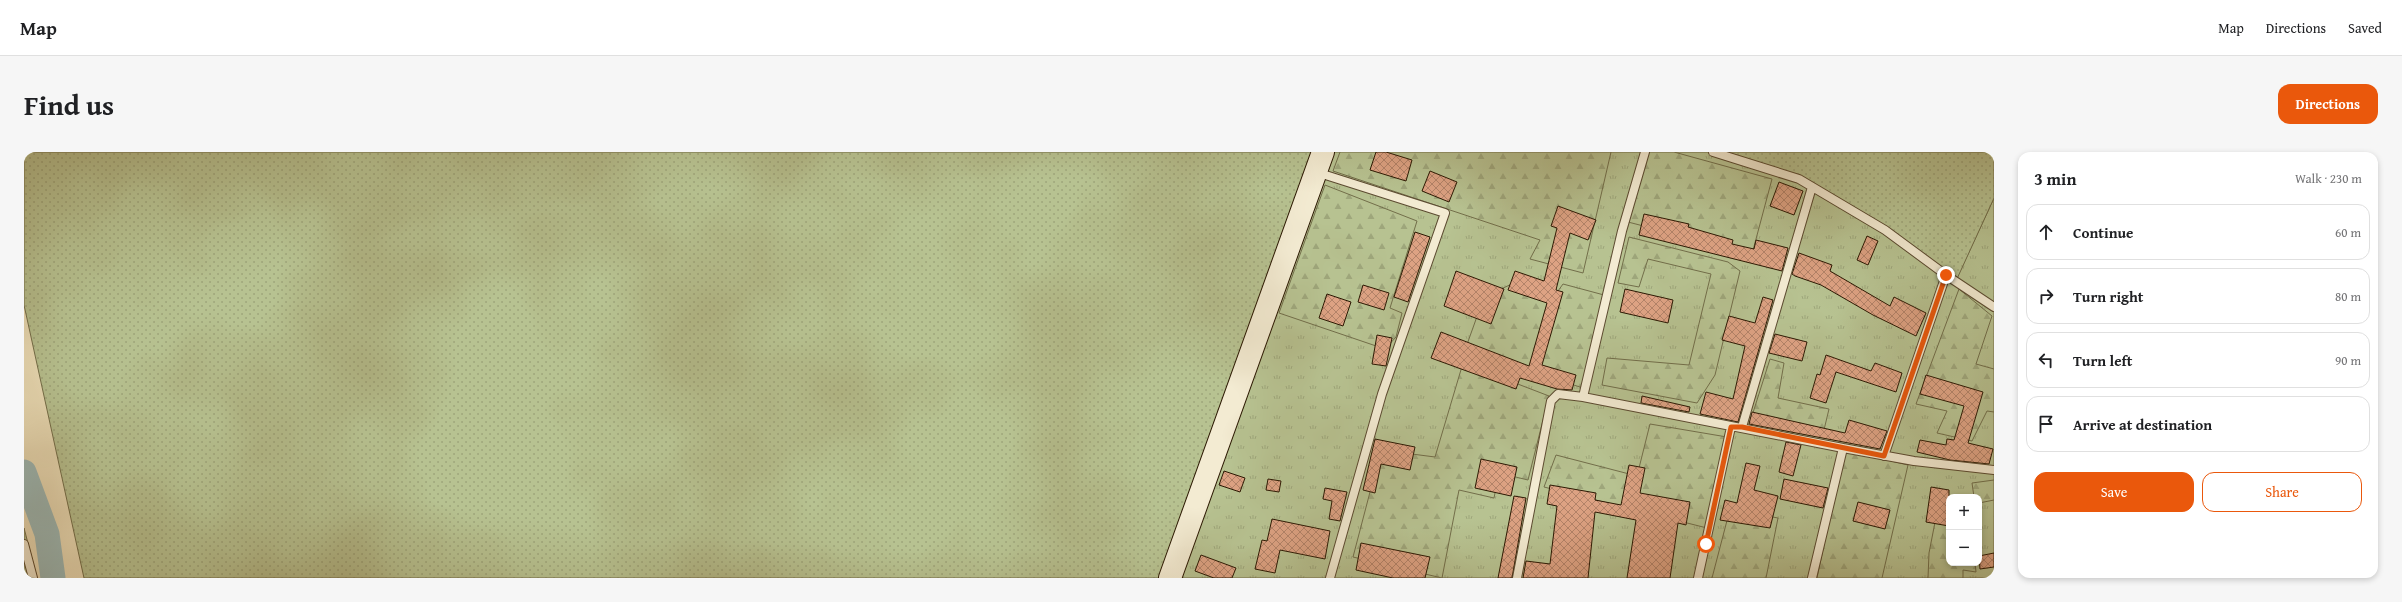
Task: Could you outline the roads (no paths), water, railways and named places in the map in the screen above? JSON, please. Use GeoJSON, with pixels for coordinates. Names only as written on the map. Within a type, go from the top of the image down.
{"type":"FeatureCollection","features":[{"type":"Feature","properties":{"kind":"street"},"geometry":{"type":"LineString","coordinates":[[1170,578],[1319,162]]}},
{"type":"Feature","properties":{"kind":"lane"},"geometry":{"type":"LineString","coordinates":[[1583,397],[1622,231],[1645,152]]}},
{"type":"Feature","properties":{"kind":"lane"},"geometry":{"type":"LineString","coordinates":[[1713,152],[1795,177],[1885,230],[1946,275],[1994,307]]}},
{"type":"Feature","properties":{"kind":"lane"},"geometry":{"type":"LineString","coordinates":[[1319,162],[1445,213],[1382,394],[1330,578]]}},
{"type":"Feature","properties":{"kind":"lane"},"geometry":{"type":"LineString","coordinates":[[1742,427],[1812,187]]}},
{"type":"Feature","properties":{"kind":"lane"},"geometry":{"type":"LineString","coordinates":[[1884,456],[1946,275]]}},
{"type":"Feature","properties":{"kind":"lane"},"geometry":{"type":"LineString","coordinates":[[1517,578],[1551,401],[1558,394],[1583,397],[1731,427],[1742,427],[1884,456],[1994,470]]}},
{"type":"Feature","properties":{"kind":"lane"},"geometry":{"type":"LineString","coordinates":[[1698,578],[1731,427]]}},
{"type":"Feature","properties":{"kind":"lane"},"geometry":{"type":"LineString","coordinates":[[1812,578],[1843,448]]}},
{"type":"Feature","properties":{"kind":"lane"},"geometry":{"type":"LineString","coordinates":[[24,544],[32,578]]}},
{"type":"Feature","properties":{"kind":"waterway"},"geometry":{"type":"LineString","coordinates":[[24,472],[47,534],[53,578]]}}]}
